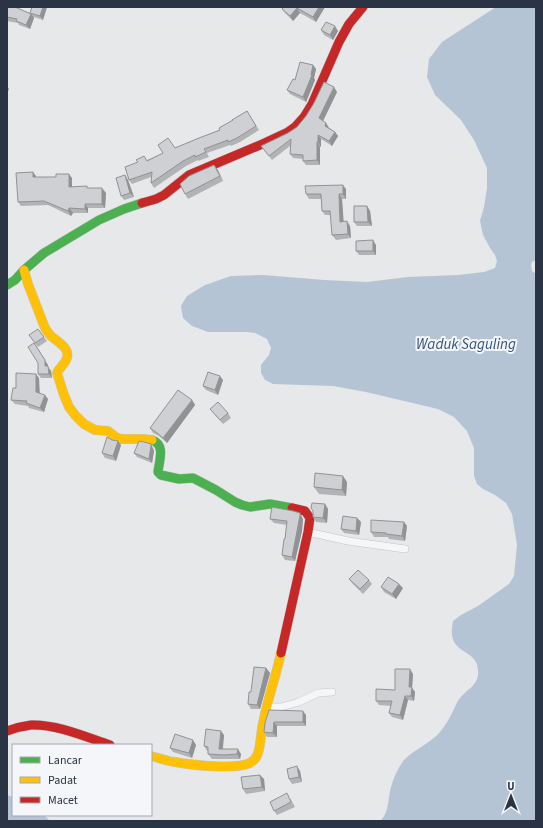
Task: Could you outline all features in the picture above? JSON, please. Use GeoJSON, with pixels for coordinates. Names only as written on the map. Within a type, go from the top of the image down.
{"type":"FeatureCollection","features":[{"type":"Feature","properties":{"kind":"street"},"geometry":{"type":"LineString","coordinates":[[7,285],[15,280],[44,253],[99,220],[156,199],[164,195],[189,175],[288,132],[304,116],[312,104],[349,24],[363,7]]}},
{"type":"Feature","properties":{"kind":"street"},"geometry":{"type":"LineString","coordinates":[[24,270],[45,328],[49,335],[61,343],[67,354],[67,359],[57,372],[69,408],[74,414],[95,430],[110,432],[118,439],[146,439],[152,440],[159,444],[161,450],[158,472],[161,475],[182,479],[193,478],[235,502],[250,507],[270,504],[298,509],[305,511],[310,518],[277,672],[262,726],[258,755],[250,763],[241,766],[198,765],[173,762],[152,756]]}},
{"type":"Feature","properties":{"kind":"street"},"geometry":{"type":"LineString","coordinates":[[308,532],[348,541],[405,549]]}},
{"type":"Feature","properties":{"kind":"street"},"geometry":{"type":"LineString","coordinates":[[267,707],[281,707],[299,702],[318,693],[332,692]]}},
{"type":"Feature","properties":{"kind":"street"},"geometry":{"type":"LineString","coordinates":[[7,731],[23,726],[34,725],[66,731],[107,744]]}},
{"type":"Feature","properties":{"kind":"water","name":"Waduk Saguling"},"geometry":{"type":"Polygon","coordinates":[[[496,7],[536,7],[536,260],[532,262],[531,265],[532,271],[536,274],[536,821],[380,821],[383,818],[388,806],[392,783],[404,760],[432,740],[440,732],[448,721],[458,700],[476,682],[478,667],[472,657],[459,648],[453,639],[453,621],[478,606],[509,584],[514,576],[517,545],[512,514],[506,503],[477,484],[474,476],[474,448],[467,431],[454,417],[438,409],[366,392],[333,386],[273,384],[265,380],[261,373],[261,365],[269,355],[271,348],[267,339],[255,333],[208,332],[192,326],[183,318],[181,306],[187,296],[205,285],[231,276],[263,275],[367,282],[408,277],[458,275],[484,272],[495,268],[497,261],[483,235],[480,221],[487,188],[487,168],[474,140],[461,120],[435,95],[427,77],[429,59],[442,42],[496,7]]]}},
{"type":"Feature","properties":{"kind":"water"},"geometry":{"type":"Polygon","coordinates":[[[7,795],[12,797],[12,816],[45,816],[50,821],[7,821],[7,795]]]}},
{"type":"Feature","properties":{"kind":"building"},"geometry":{"type":"Polygon","coordinates":[[[7,7],[15,7],[31,14],[26,25],[16,21],[17,19],[7,17],[7,7]]]}},
{"type":"Feature","properties":{"kind":"building"},"geometry":{"type":"Polygon","coordinates":[[[32,7],[43,7],[40,16],[30,13],[32,7]]]}},
{"type":"Feature","properties":{"kind":"building"},"geometry":{"type":"Polygon","coordinates":[[[284,7],[319,7],[313,17],[297,8],[290,16],[282,9],[284,7]]]}},
{"type":"Feature","properties":{"kind":"building"},"geometry":{"type":"Polygon","coordinates":[[[326,22],[335,26],[330,35],[321,30],[326,22]]]}},
{"type":"Feature","properties":{"kind":"building"},"geometry":{"type":"Polygon","coordinates":[[[300,62],[313,65],[312,75],[303,97],[287,90],[293,79],[295,80],[300,62]]]}},
{"type":"Feature","properties":{"kind":"building"},"geometry":{"type":"Polygon","coordinates":[[[324,82],[334,87],[319,118],[326,123],[325,126],[335,132],[329,141],[318,135],[317,160],[303,161],[303,155],[290,154],[291,139],[269,156],[261,146],[297,127],[314,103],[324,82]]]}},
{"type":"Feature","properties":{"kind":"building"},"geometry":{"type":"Polygon","coordinates":[[[247,111],[256,126],[237,138],[204,149],[206,152],[195,157],[195,155],[183,161],[151,183],[152,172],[129,180],[125,167],[138,162],[136,160],[144,156],[147,161],[163,153],[158,145],[168,138],[175,148],[220,130],[219,128],[247,111]]]}},
{"type":"Feature","properties":{"kind":"building"},"geometry":{"type":"Polygon","coordinates":[[[214,165],[220,176],[185,194],[180,184],[189,176],[214,165]]]}},
{"type":"Feature","properties":{"kind":"building"},"geometry":{"type":"Polygon","coordinates":[[[33,172],[33,177],[56,177],[56,174],[69,174],[69,187],[87,186],[87,188],[102,188],[102,204],[85,204],[85,209],[69,208],[68,211],[44,201],[18,202],[16,173],[33,172]]]}},
{"type":"Feature","properties":{"kind":"building"},"geometry":{"type":"Polygon","coordinates":[[[125,175],[130,193],[121,196],[116,178],[125,175]]]}},
{"type":"Feature","properties":{"kind":"building"},"geometry":{"type":"Polygon","coordinates":[[[343,185],[343,194],[339,194],[340,222],[347,221],[348,234],[332,235],[330,211],[322,211],[321,194],[306,194],[305,186],[343,185]]]}},
{"type":"Feature","properties":{"kind":"building"},"geometry":{"type":"Polygon","coordinates":[[[354,206],[367,206],[368,222],[354,222],[354,206]]]}},
{"type":"Feature","properties":{"kind":"building"},"geometry":{"type":"Polygon","coordinates":[[[373,240],[373,251],[356,251],[356,241],[373,240]]]}},
{"type":"Feature","properties":{"kind":"building"},"geometry":{"type":"Polygon","coordinates":[[[38,329],[44,337],[35,343],[29,335],[38,329]]]}},
{"type":"Feature","properties":{"kind":"building"},"geometry":{"type":"Polygon","coordinates":[[[34,343],[45,360],[45,366],[48,366],[49,374],[38,374],[38,363],[28,347],[34,343]]]}},
{"type":"Feature","properties":{"kind":"building"},"geometry":{"type":"Polygon","coordinates":[[[208,372],[220,376],[215,390],[203,386],[208,372]]]}},
{"type":"Feature","properties":{"kind":"building"},"geometry":{"type":"Polygon","coordinates":[[[16,373],[36,374],[36,392],[45,395],[40,408],[26,403],[27,401],[11,400],[13,388],[16,388],[16,373]]]}},
{"type":"Feature","properties":{"kind":"building"},"geometry":{"type":"Polygon","coordinates":[[[178,390],[192,400],[163,438],[150,428],[178,390]]]}},
{"type":"Feature","properties":{"kind":"building"},"geometry":{"type":"Polygon","coordinates":[[[218,402],[228,413],[220,420],[210,409],[218,402]]]}},
{"type":"Feature","properties":{"kind":"building"},"geometry":{"type":"Polygon","coordinates":[[[107,437],[118,441],[113,456],[102,453],[107,437]]]}},
{"type":"Feature","properties":{"kind":"building"},"geometry":{"type":"Polygon","coordinates":[[[139,441],[151,444],[149,459],[134,453],[139,441]]]}},
{"type":"Feature","properties":{"kind":"building"},"geometry":{"type":"Polygon","coordinates":[[[315,473],[343,476],[342,490],[314,487],[315,473]]]}},
{"type":"Feature","properties":{"kind":"building"},"geometry":{"type":"Polygon","coordinates":[[[312,503],[325,504],[323,518],[313,517],[313,511],[311,508],[312,503]]]}},
{"type":"Feature","properties":{"kind":"building"},"geometry":{"type":"Polygon","coordinates":[[[272,507],[300,513],[292,557],[282,555],[287,521],[270,519],[272,507]]]}},
{"type":"Feature","properties":{"kind":"building"},"geometry":{"type":"Polygon","coordinates":[[[343,516],[357,518],[356,531],[341,529],[343,516]]]}},
{"type":"Feature","properties":{"kind":"building"},"geometry":{"type":"Polygon","coordinates":[[[371,520],[404,522],[402,536],[371,532],[371,520]]]}},
{"type":"Feature","properties":{"kind":"building"},"geometry":{"type":"Polygon","coordinates":[[[358,570],[369,580],[360,589],[349,579],[358,570]]]}},
{"type":"Feature","properties":{"kind":"building"},"geometry":{"type":"Polygon","coordinates":[[[388,577],[399,584],[392,594],[381,587],[388,577]]]}},
{"type":"Feature","properties":{"kind":"building"},"geometry":{"type":"Polygon","coordinates":[[[254,667],[266,668],[257,705],[248,704],[254,667]]]}},
{"type":"Feature","properties":{"kind":"building"},"geometry":{"type":"Polygon","coordinates":[[[395,669],[410,669],[409,687],[412,687],[411,696],[405,696],[400,715],[389,713],[392,701],[376,701],[376,689],[395,690],[395,669]]]}},
{"type":"Feature","properties":{"kind":"building"},"geometry":{"type":"Polygon","coordinates":[[[269,710],[303,711],[303,722],[274,722],[273,733],[264,732],[269,710]]]}},
{"type":"Feature","properties":{"kind":"building"},"geometry":{"type":"Polygon","coordinates":[[[206,729],[221,731],[219,749],[238,749],[237,754],[208,754],[208,747],[204,746],[206,729]]]}},
{"type":"Feature","properties":{"kind":"building"},"geometry":{"type":"Polygon","coordinates":[[[175,734],[193,740],[189,753],[170,748],[175,734]]]}},
{"type":"Feature","properties":{"kind":"building"},"geometry":{"type":"Polygon","coordinates":[[[297,766],[299,777],[289,779],[287,769],[297,766]]]}},
{"type":"Feature","properties":{"kind":"building"},"geometry":{"type":"Polygon","coordinates":[[[260,775],[262,787],[243,789],[241,777],[260,775]]]}},
{"type":"Feature","properties":{"kind":"building"},"geometry":{"type":"Polygon","coordinates":[[[287,793],[291,802],[274,811],[270,802],[287,793]]]}},
{"type":"Feature","properties":{"kind":"traffic: fast"},"geometry":{"type":"LineString","coordinates":[[7,285],[15,280],[44,253],[99,220],[142,203]]}},
{"type":"Feature","properties":{"kind":"traffic: fast"},"geometry":{"type":"LineString","coordinates":[[152,440],[156,442],[160,449],[161,454],[158,472],[161,475],[179,479],[193,478],[242,505],[250,507],[270,504],[292,508]]}},
{"type":"Feature","properties":{"kind":"traffic: slow"},"geometry":{"type":"LineString","coordinates":[[24,270],[45,328],[48,333],[66,349],[67,356],[65,362],[57,373],[69,407],[75,415],[84,424],[95,430],[108,431],[117,438],[152,440]]}},
{"type":"Feature","properties":{"kind":"traffic: slow"},"geometry":{"type":"LineString","coordinates":[[152,756],[172,762],[224,767],[243,765],[254,760],[259,751],[262,726],[281,653]]}},
{"type":"Feature","properties":{"kind":"traffic: jam"},"geometry":{"type":"LineString","coordinates":[[142,203],[164,195],[189,175],[260,145],[288,132],[295,127],[304,117],[312,104],[339,42],[349,24],[363,7]]}},
{"type":"Feature","properties":{"kind":"traffic: jam"},"geometry":{"type":"LineString","coordinates":[[281,653],[310,518],[305,511],[292,508]]}},
{"type":"Feature","properties":{"kind":"traffic: jam"},"geometry":{"type":"LineString","coordinates":[[7,731],[19,727],[41,725],[61,729],[107,744]]}}]}
